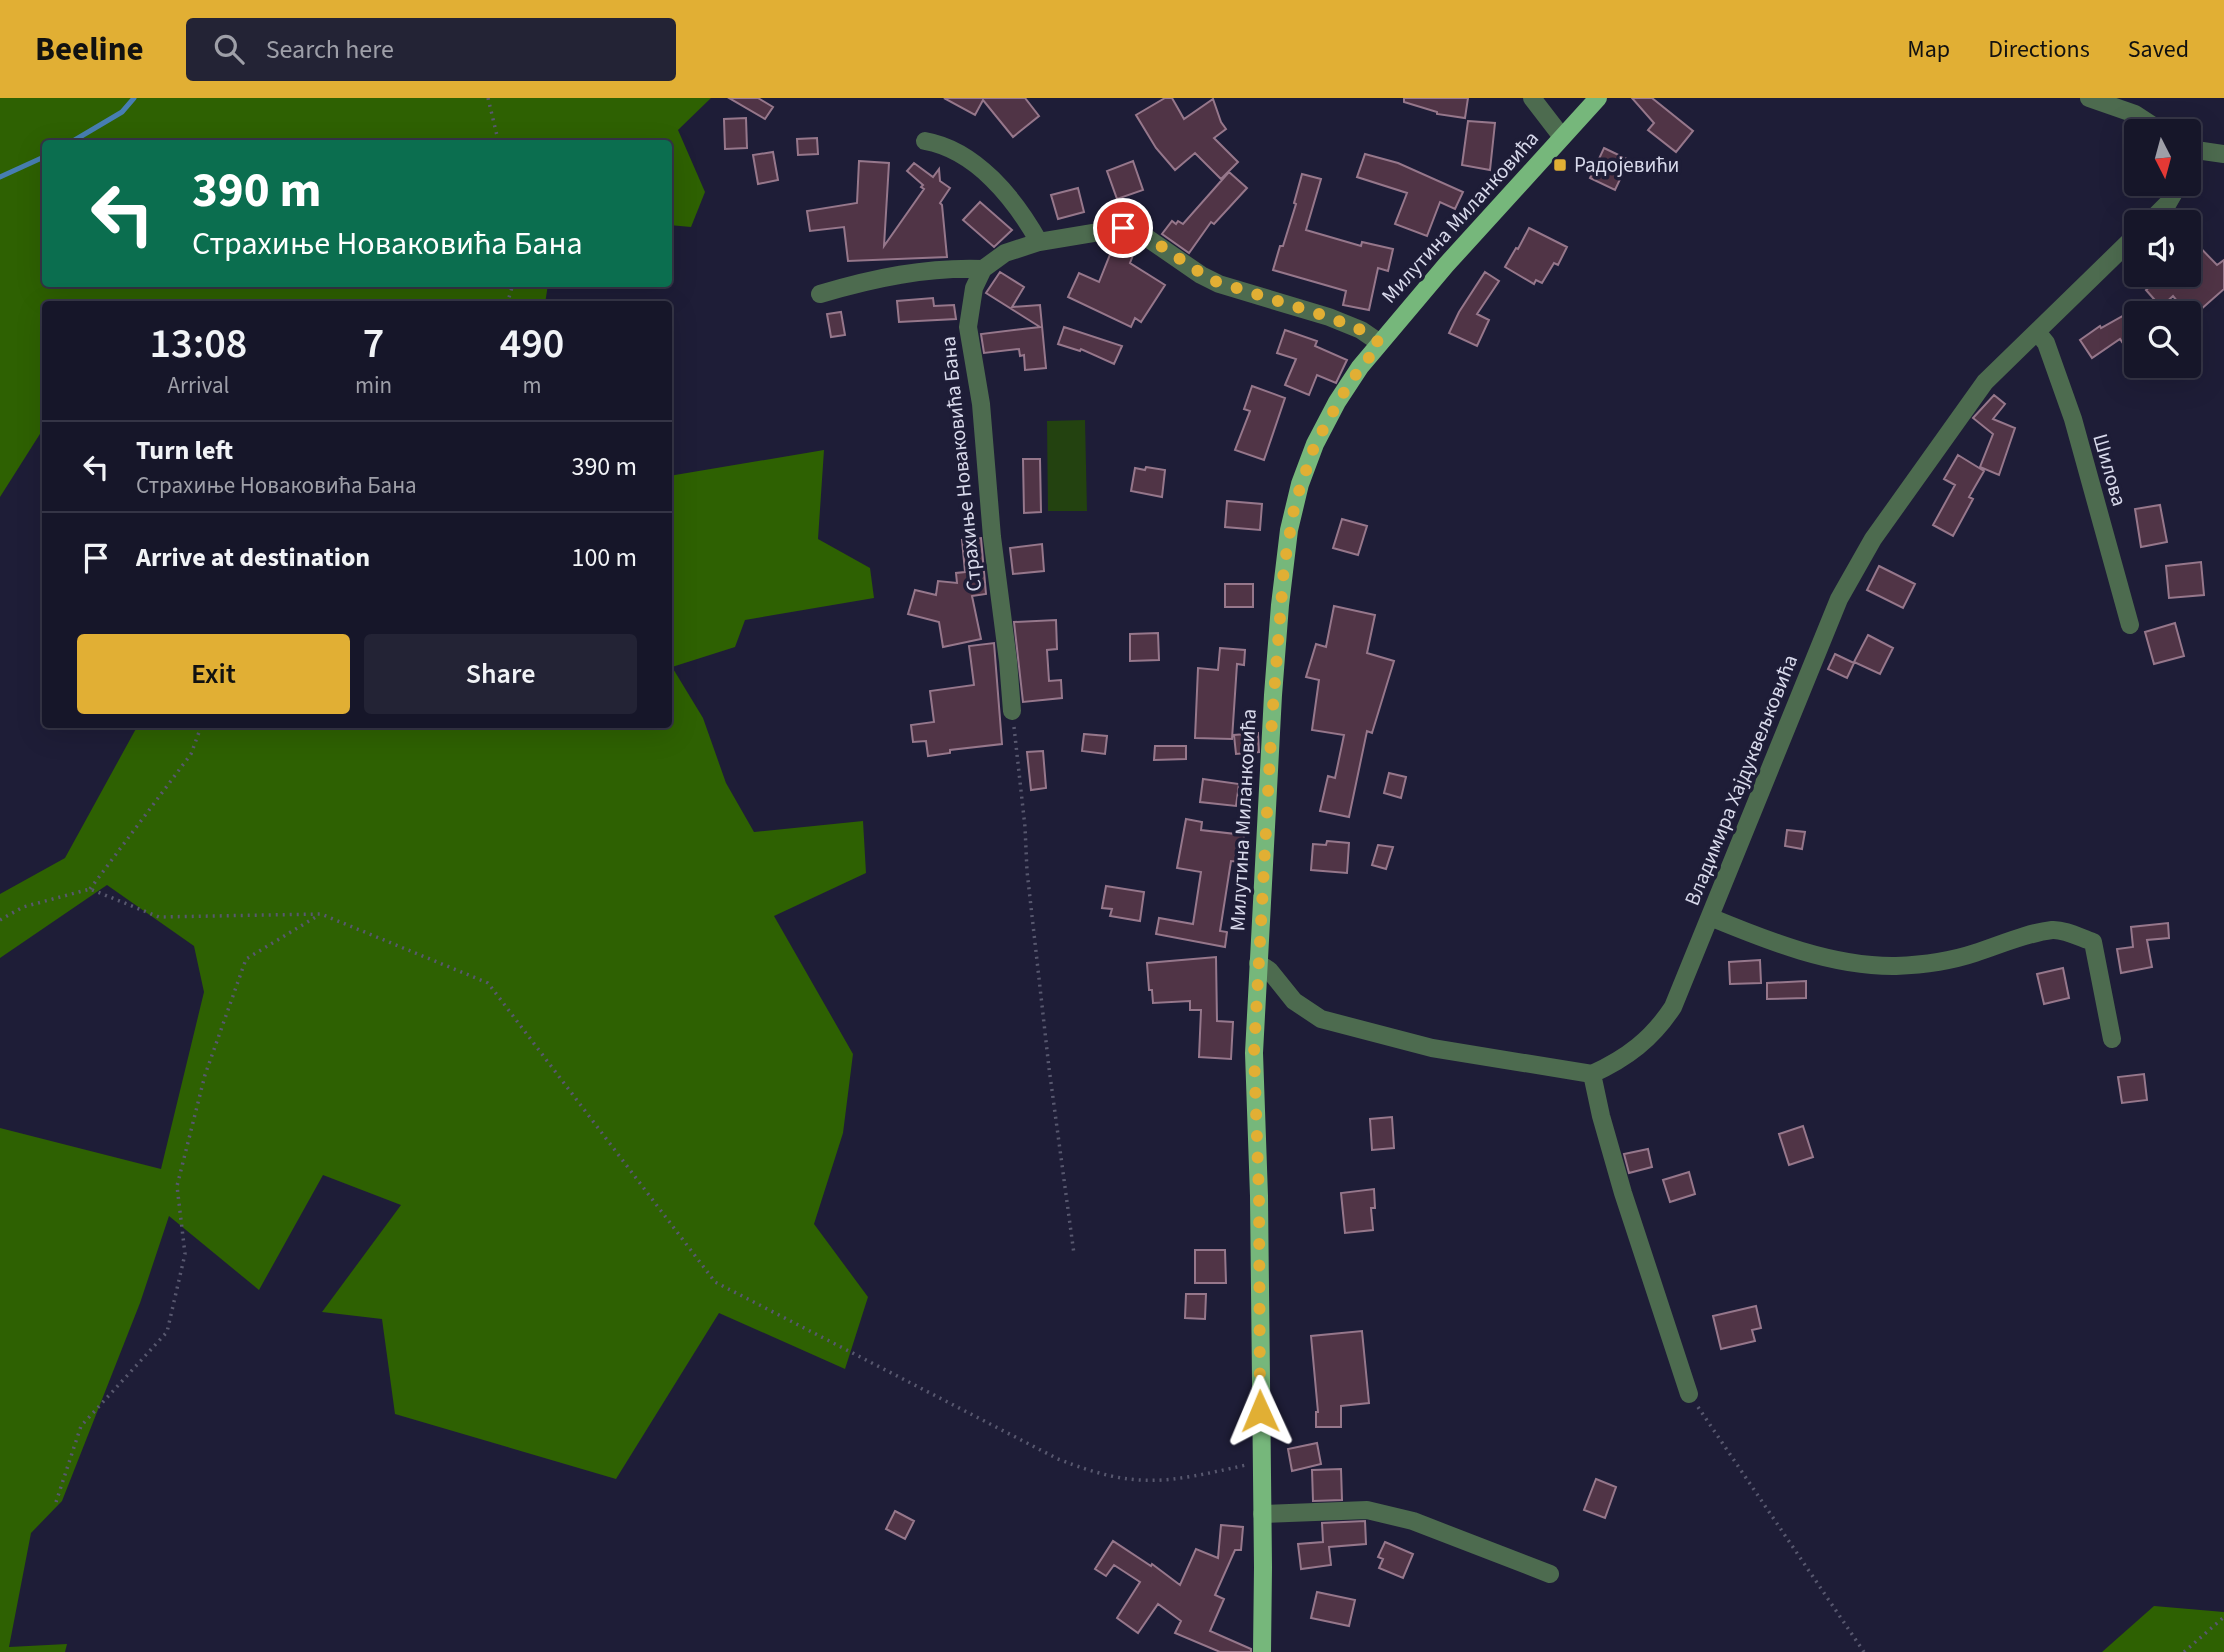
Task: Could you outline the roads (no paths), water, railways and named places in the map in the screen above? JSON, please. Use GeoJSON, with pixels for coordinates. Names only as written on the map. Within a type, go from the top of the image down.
{"type":"FeatureCollection","features":[{"type":"Feature","properties":{"kind":"main road","name":"Милутина Миланковића"},"geometry":{"type":"LineString","coordinates":[[1262,1652],[1259,1196],[1254,1053],[1276,649],[1289,530],[1300,484],[1315,444],[1348,385],[1446,265],[1598,98]]}},
{"type":"Feature","properties":{"kind":"street"},"geometry":{"type":"LineString","coordinates":[[1532,98],[1562,137]]}},
{"type":"Feature","properties":{"kind":"street"},"geometry":{"type":"LineString","coordinates":[[2089,98],[2143,119]]}},
{"type":"Feature","properties":{"kind":"street"},"geometry":{"type":"LineString","coordinates":[[925,141],[951,148],[976,165],[1015,206],[1039,242]]}},
{"type":"Feature","properties":{"kind":"street"},"geometry":{"type":"LineString","coordinates":[[2202,153],[2224,154]]}},
{"type":"Feature","properties":{"kind":"street"},"geometry":{"type":"LineString","coordinates":[[2161,210],[2172,196]]}},
{"type":"Feature","properties":{"kind":"street"},"geometry":{"type":"LineString","coordinates":[[820,294],[863,281],[911,272],[983,269],[1005,253],[1039,242],[1114,228],[1131,230],[1149,238],[1211,280],[1329,317],[1361,330],[1380,343]]}},
{"type":"Feature","properties":{"kind":"street","name":"Владимира Хајдуквељковића"},"geometry":{"type":"LineString","coordinates":[[1592,1074],[1630,1055],[1642,1045],[1664,1021],[1679,995],[1839,599],[1872,539],[1985,382],[2124,247]]}},
{"type":"Feature","properties":{"kind":"street","name":"Страхиње Новаковића Бана"},"geometry":{"type":"LineString","coordinates":[[983,269],[974,288],[968,327],[981,404],[992,537],[1012,711]]}},
{"type":"Feature","properties":{"kind":"street","name":"Шилова"},"geometry":{"type":"LineString","coordinates":[[2037,332],[2046,343],[2073,419],[2130,625]]}},
{"type":"Feature","properties":{"kind":"street"},"geometry":{"type":"LineString","coordinates":[[1710,917],[1805,951],[1868,965],[1898,966],[1973,954],[2011,940],[2055,929],[2093,942],[2112,1039]]}},
{"type":"Feature","properties":{"kind":"street"},"geometry":{"type":"LineString","coordinates":[[1258,963],[1269,970],[1294,1001],[1321,1019],[1432,1048],[1592,1074],[1620,1183],[1689,1394]]}},
{"type":"Feature","properties":{"kind":"street"},"geometry":{"type":"LineString","coordinates":[[1262,1514],[1367,1510],[1413,1521],[1550,1574]]}},
{"type":"Feature","properties":{"kind":"waterway"},"geometry":{"type":"LineString","coordinates":[[75,140],[122,112],[134,98]]}},
{"type":"Feature","properties":{"kind":"waterway"},"geometry":{"type":"LineString","coordinates":[[0,177],[42,158]]}},
{"type":"Feature","properties":{"kind":"place","name":"Радојевићи"},"geometry":{"type":"Point","coordinates":[1560,165]}}]}
